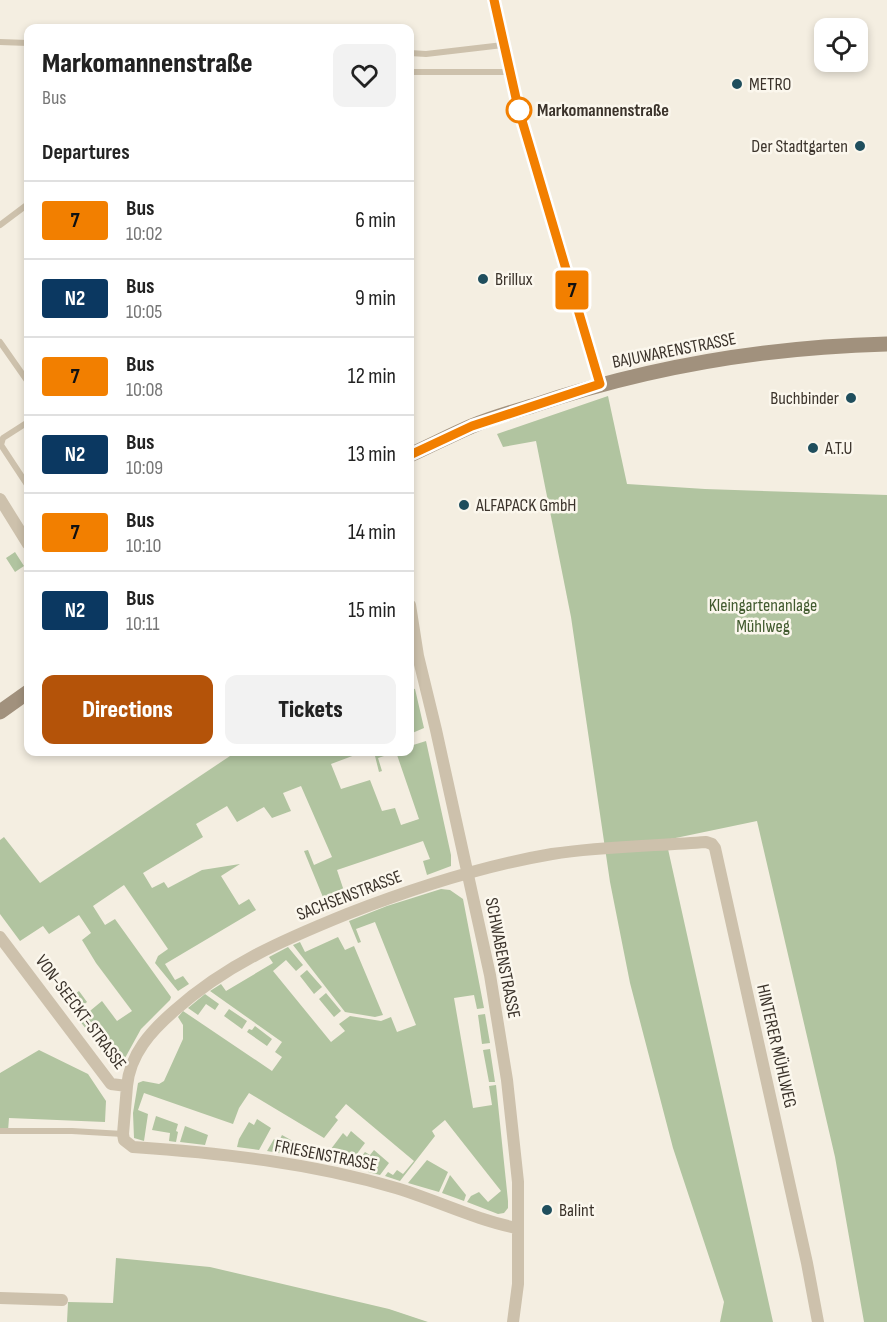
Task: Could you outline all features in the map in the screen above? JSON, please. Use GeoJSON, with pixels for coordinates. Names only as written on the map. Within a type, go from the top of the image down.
{"type":"FeatureCollection","features":[{"type":"Feature","properties":{"kind":"street"},"geometry":{"type":"LineString","coordinates":[[494,0],[518,107],[600,384]]}},
{"type":"Feature","properties":{"kind":"street","name":"BAJUWARENSTRASSE"},"geometry":{"type":"LineString","coordinates":[[414,453],[478,424],[600,384],[691,363],[817,347],[887,344]]}},
{"type":"Feature","properties":{"kind":"street"},"geometry":{"type":"LineString","coordinates":[[0,499],[24,538]]}},
{"type":"Feature","properties":{"kind":"street","name":"SCHWABENSTRASSE"},"geometry":{"type":"LineString","coordinates":[[414,630],[490,975],[507,1080],[518,1182],[518,1284],[513,1322]]}},
{"type":"Feature","properties":{"kind":"street"},"geometry":{"type":"LineString","coordinates":[[0,712],[24,695]]}},
{"type":"Feature","properties":{"kind":"street","name":"HINTERER MÜHLWEG"},"geometry":{"type":"LineString","coordinates":[[646,845],[706,842],[715,848],[818,1322]]}},
{"type":"Feature","properties":{"kind":"street","name":"SACHSENSTRASSE"},"geometry":{"type":"LineString","coordinates":[[127,1086],[134,1061],[154,1028],[213,979],[261,951],[398,894],[468,873],[552,854],[595,848],[646,845]]}},
{"type":"Feature","properties":{"kind":"street","name":"VON-SEECKT-STRASSE"},"geometry":{"type":"LineString","coordinates":[[0,937],[111,1084],[127,1086],[124,1137]]}},
{"type":"Feature","properties":{"kind":"street","name":"FRIESENSTRASSE"},"geometry":{"type":"LineString","coordinates":[[124,1137],[134,1147],[232,1155],[351,1176],[397,1188],[517,1228]]}},
{"type":"Feature","properties":{"kind":"street"},"geometry":{"type":"LineString","coordinates":[[0,1298],[62,1300]]}},
{"type":"Feature","properties":{"kind":"lane"},"geometry":{"type":"LineString","coordinates":[[0,42],[24,43]]}},
{"type":"Feature","properties":{"kind":"lane"},"geometry":{"type":"LineString","coordinates":[[414,53],[426,54],[503,45]]}},
{"type":"Feature","properties":{"kind":"lane"},"geometry":{"type":"LineString","coordinates":[[414,72],[510,72]]}},
{"type":"Feature","properties":{"kind":"lane"},"geometry":{"type":"LineString","coordinates":[[0,225],[24,207]]}},
{"type":"Feature","properties":{"kind":"lane"},"geometry":{"type":"LineString","coordinates":[[0,342],[24,376]]}},
{"type":"Feature","properties":{"kind":"lane"},"geometry":{"type":"LineString","coordinates":[[24,425],[3,438],[1,445],[24,480]]}},
{"type":"Feature","properties":{"kind":"lane"},"geometry":{"type":"LineString","coordinates":[[0,1131],[72,1131],[124,1137]]}},
{"type":"Feature","properties":{"kind":"green space","name":"Kleingartenanlage Mühlweg"},"geometry":{"type":"Polygon","coordinates":[[[608,396],[627,484],[887,495],[887,1322],[864,1322],[835,1157],[757,821],[666,840],[773,1322],[720,1322],[724,1302],[673,1148],[630,983],[610,882],[571,617],[536,441],[503,447],[497,434],[608,396]]]}},
{"type":"Feature","properties":{"kind":"green space"},"geometry":{"type":"Polygon","coordinates":[[[15,552],[24,566],[15,572],[6,558],[15,552]]]}},
{"type":"Feature","properties":{"kind":"green space"},"geometry":{"type":"Polygon","coordinates":[[[414,689],[415,689],[424,728],[414,732],[414,689]]]}},
{"type":"Feature","properties":{"kind":"green space"},"geometry":{"type":"Polygon","coordinates":[[[426,741],[451,855],[451,866],[427,875],[423,861],[430,859],[423,841],[337,870],[347,900],[327,907],[304,851],[308,850],[314,865],[332,857],[301,786],[283,793],[291,811],[272,818],[264,807],[237,822],[227,806],[196,824],[203,837],[143,873],[152,888],[164,882],[168,888],[202,870],[240,864],[221,876],[239,905],[249,899],[256,910],[165,964],[175,980],[183,976],[189,984],[178,991],[155,963],[158,956],[168,949],[124,885],[93,906],[105,925],[115,919],[171,997],[141,1029],[125,1058],[119,1062],[110,1059],[79,1020],[102,1001],[117,1021],[132,1011],[82,940],[91,933],[79,915],[49,934],[43,926],[20,941],[0,914],[0,840],[4,837],[40,883],[230,756],[352,756],[331,764],[341,789],[370,780],[382,811],[395,808],[401,825],[419,819],[397,756],[414,756],[414,745],[426,741]]]}},
{"type":"Feature","properties":{"kind":"green space"},"geometry":{"type":"Polygon","coordinates":[[[375,756],[384,756],[378,758],[382,771],[379,772],[375,756]]]}},
{"type":"Feature","properties":{"kind":"green space"},"geometry":{"type":"Polygon","coordinates":[[[441,889],[450,890],[463,899],[484,1008],[477,1009],[474,995],[454,998],[473,1108],[492,1105],[489,1086],[496,1085],[508,1201],[508,1208],[504,1213],[498,1214],[467,1202],[471,1196],[479,1192],[488,1202],[501,1191],[445,1120],[432,1131],[435,1136],[400,1181],[385,1176],[388,1172],[393,1175],[397,1170],[403,1174],[414,1161],[346,1104],[335,1117],[338,1120],[324,1138],[249,1093],[239,1108],[233,1124],[144,1093],[138,1110],[148,1114],[144,1141],[134,1138],[133,1113],[138,1083],[143,1081],[159,1084],[164,1081],[183,1039],[183,1025],[178,1017],[183,1011],[272,1071],[282,1057],[275,1052],[282,1042],[210,991],[221,984],[226,991],[273,963],[269,957],[288,947],[303,965],[296,971],[286,960],[273,971],[331,1042],[345,1031],[339,1024],[350,1016],[381,1021],[391,1017],[397,1032],[416,1025],[375,922],[356,929],[361,942],[358,943],[349,921],[441,889]]]}},
{"type":"Feature","properties":{"kind":"green space"},"geometry":{"type":"Polygon","coordinates":[[[338,937],[345,950],[354,946],[383,1015],[375,1017],[345,1012],[293,945],[300,942],[305,952],[338,937]]]}},
{"type":"Feature","properties":{"kind":"green space"},"geometry":{"type":"Polygon","coordinates":[[[307,970],[322,987],[314,994],[300,976],[307,970]]]}},
{"type":"Feature","properties":{"kind":"green space"},"geometry":{"type":"Polygon","coordinates":[[[79,991],[87,1002],[74,1012],[65,1001],[79,991]]]}},
{"type":"Feature","properties":{"kind":"green space"},"geometry":{"type":"Polygon","coordinates":[[[326,993],[341,1011],[334,1017],[319,999],[326,993]]]}},
{"type":"Feature","properties":{"kind":"green space"},"geometry":{"type":"Polygon","coordinates":[[[205,994],[219,1004],[215,1010],[206,1004],[198,1015],[188,1008],[205,994]]]}},
{"type":"Feature","properties":{"kind":"green space"},"geometry":{"type":"Polygon","coordinates":[[[229,1009],[247,1021],[242,1029],[224,1016],[229,1009]]]}},
{"type":"Feature","properties":{"kind":"green space"},"geometry":{"type":"Polygon","coordinates":[[[485,1014],[490,1043],[482,1044],[478,1015],[485,1014]]]}},
{"type":"Feature","properties":{"kind":"green space"},"geometry":{"type":"Polygon","coordinates":[[[255,1026],[272,1039],[267,1046],[247,1032],[255,1026]]]}},
{"type":"Feature","properties":{"kind":"green space"},"geometry":{"type":"Polygon","coordinates":[[[490,1049],[495,1082],[489,1082],[483,1050],[490,1049]]]}},
{"type":"Feature","properties":{"kind":"green space"},"geometry":{"type":"Polygon","coordinates":[[[39,1050],[88,1074],[106,1101],[105,1122],[9,1118],[8,1131],[0,1131],[0,1073],[39,1050]]]}},
{"type":"Feature","properties":{"kind":"green space"},"geometry":{"type":"Polygon","coordinates":[[[156,1116],[178,1124],[176,1142],[169,1141],[170,1133],[152,1130],[156,1116]]]}},
{"type":"Feature","properties":{"kind":"green space"},"geometry":{"type":"Polygon","coordinates":[[[257,1119],[271,1128],[259,1150],[237,1147],[249,1122],[254,1125],[257,1119]]]}},
{"type":"Feature","properties":{"kind":"green space"},"geometry":{"type":"Polygon","coordinates":[[[185,1126],[208,1135],[205,1145],[180,1142],[185,1126]]]}},
{"type":"Feature","properties":{"kind":"green space"},"geometry":{"type":"Polygon","coordinates":[[[351,1131],[365,1143],[353,1159],[342,1157],[340,1165],[322,1161],[343,1133],[347,1137],[351,1131]]]}},
{"type":"Feature","properties":{"kind":"green space"},"geometry":{"type":"Polygon","coordinates":[[[282,1135],[298,1144],[291,1155],[267,1151],[274,1139],[279,1141],[282,1135]]]}},
{"type":"Feature","properties":{"kind":"green space"},"geometry":{"type":"Polygon","coordinates":[[[319,1147],[323,1150],[315,1160],[296,1156],[299,1152],[305,1155],[308,1150],[315,1153],[319,1147]]]}},
{"type":"Feature","properties":{"kind":"green space"},"geometry":{"type":"Polygon","coordinates":[[[374,1150],[389,1163],[380,1175],[368,1172],[370,1164],[358,1161],[365,1152],[370,1155],[374,1150]]]}},
{"type":"Feature","properties":{"kind":"green space"},"geometry":{"type":"Polygon","coordinates":[[[427,1160],[448,1172],[439,1192],[408,1183],[427,1160]]]}},
{"type":"Feature","properties":{"kind":"green space"},"geometry":{"type":"Polygon","coordinates":[[[450,1175],[466,1195],[464,1201],[442,1193],[450,1175]]]}},
{"type":"Feature","properties":{"kind":"green space"},"geometry":{"type":"Polygon","coordinates":[[[116,1258],[210,1267],[389,1309],[428,1322],[67,1322],[68,1302],[113,1303],[116,1258]]]}},
{"type":"Feature","properties":{"kind":"bus line","name":"7"},"geometry":{"type":"LineString","coordinates":[[414,453],[472,426],[572,391],[600,384],[518,107],[494,0]]}},
{"type":"Feature","properties":{"kind":"place","name":"METRO"},"geometry":{"type":"Point","coordinates":[737,84]}},
{"type":"Feature","properties":{"kind":"place","name":"Markomannenstraße"},"geometry":{"type":"Point","coordinates":[519,110]}},
{"type":"Feature","properties":{"kind":"place","name":"Der Stadtgarten"},"geometry":{"type":"Point","coordinates":[860,146]}},
{"type":"Feature","properties":{"kind":"place","name":"Brillux"},"geometry":{"type":"Point","coordinates":[483,279]}},
{"type":"Feature","properties":{"kind":"place","name":"Buchbinder"},"geometry":{"type":"Point","coordinates":[851,398]}},
{"type":"Feature","properties":{"kind":"place","name":"A.T.U"},"geometry":{"type":"Point","coordinates":[813,448]}},
{"type":"Feature","properties":{"kind":"place","name":"ALFAPACK GmbH"},"geometry":{"type":"Point","coordinates":[464,505]}},
{"type":"Feature","properties":{"kind":"place","name":"Balint"},"geometry":{"type":"Point","coordinates":[547,1210]}}]}
